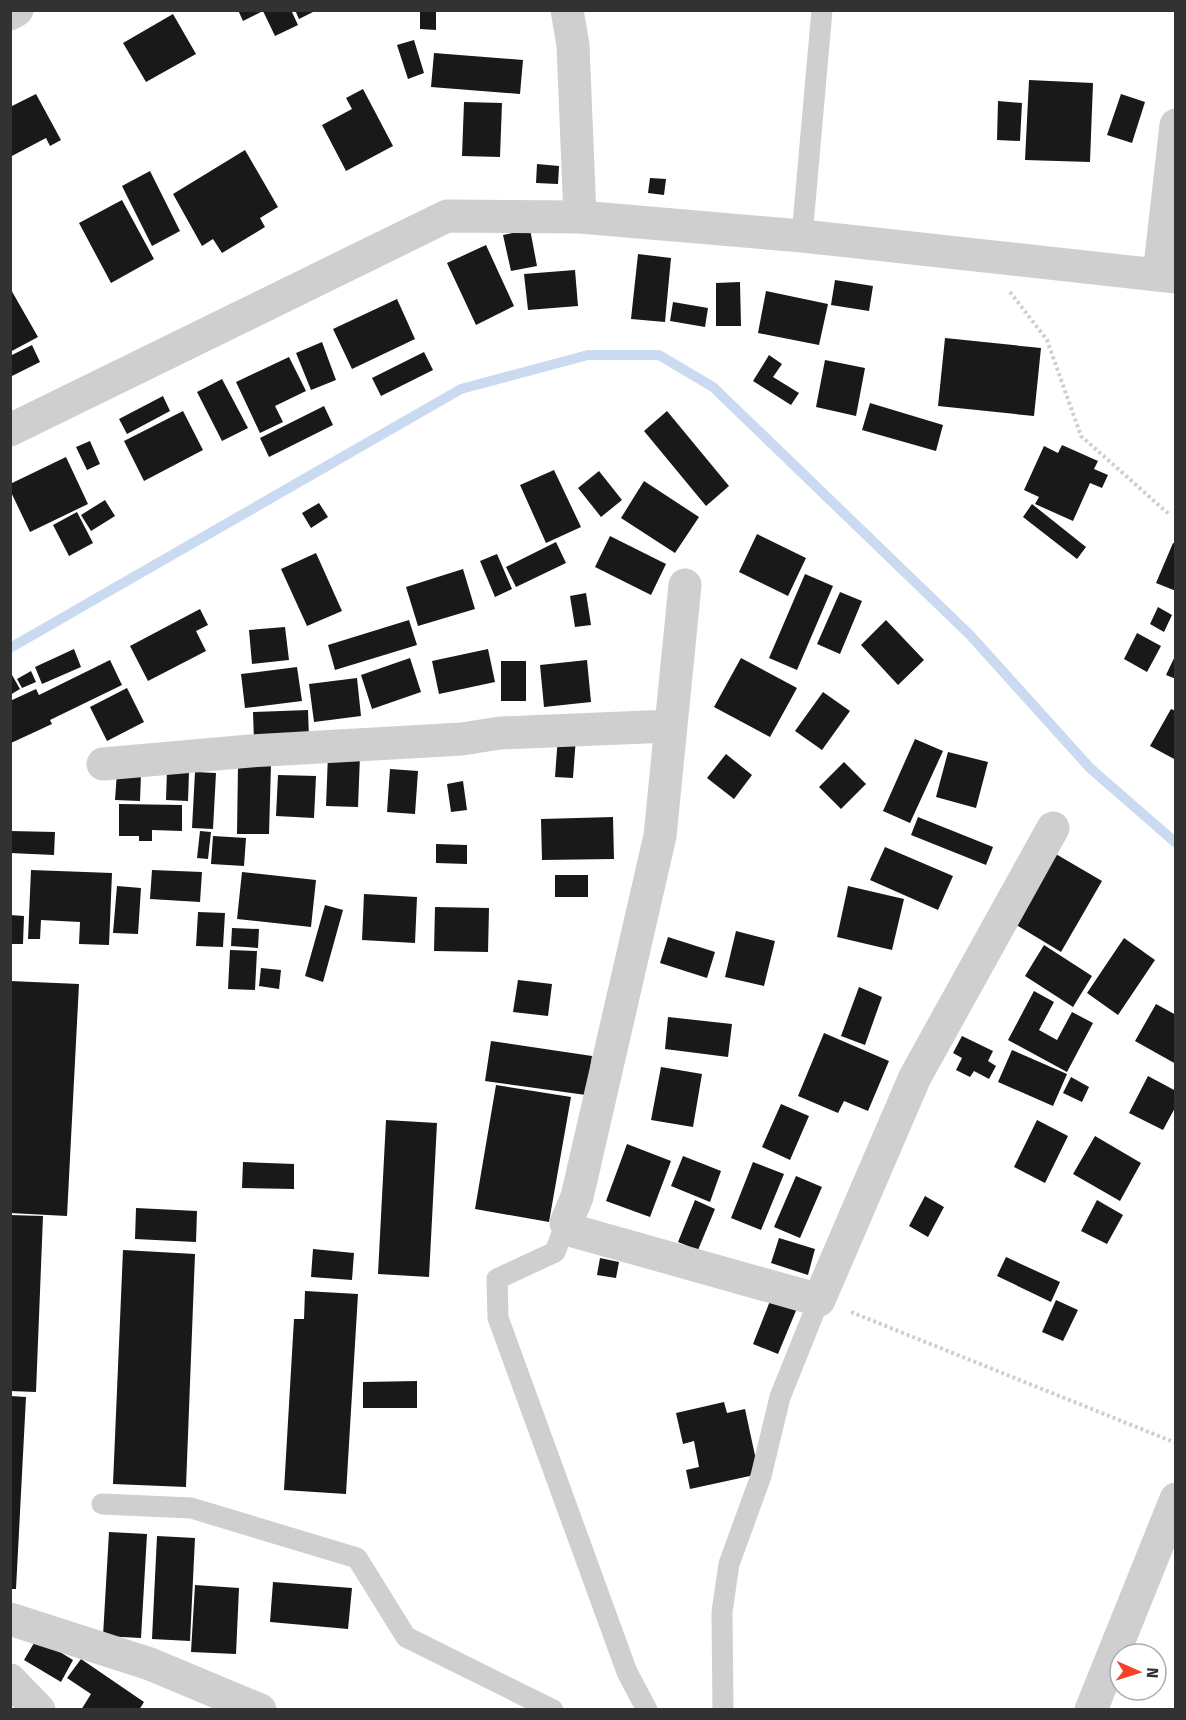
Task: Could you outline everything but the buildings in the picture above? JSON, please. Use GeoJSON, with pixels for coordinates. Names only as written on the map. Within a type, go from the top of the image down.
{"type":"FeatureCollection","features":[{"type":"Feature","properties":{"kind":"street"},"geometry":{"type":"LineString","coordinates":[[10,14],[17,10]]}},
{"type":"Feature","properties":{"kind":"street"},"geometry":{"type":"LineString","coordinates":[[567,10],[573,45],[580,217]]}},
{"type":"Feature","properties":{"kind":"street"},"geometry":{"type":"LineString","coordinates":[[10,430],[447,216],[580,217],[802,236],[1167,276],[1176,125]]}},
{"type":"Feature","properties":{"kind":"street"},"geometry":{"type":"LineString","coordinates":[[686,585],[660,836],[577,1197],[566,1223],[570,1230],[819,1300],[915,1077],[1053,828]]}},
{"type":"Feature","properties":{"kind":"street"},"geometry":{"type":"LineString","coordinates":[[103,764],[250,751],[462,739],[500,733],[670,726]]}},
{"type":"Feature","properties":{"kind":"street"},"geometry":{"type":"LineString","coordinates":[[1091,1710],[1176,1499]]}},
{"type":"Feature","properties":{"kind":"street"},"geometry":{"type":"LineString","coordinates":[[10,1619],[150,1664],[260,1710]]}},
{"type":"Feature","properties":{"kind":"street"},"geometry":{"type":"LineString","coordinates":[[10,1680],[39,1710]]}},
{"type":"Feature","properties":{"kind":"lane"},"geometry":{"type":"LineString","coordinates":[[802,236],[822,10]]}},
{"type":"Feature","properties":{"kind":"lane"},"geometry":{"type":"LineString","coordinates":[[566,1223],[555,1252],[497,1280],[498,1318],[627,1672],[648,1710]]}},
{"type":"Feature","properties":{"kind":"lane"},"geometry":{"type":"LineString","coordinates":[[723,1710],[722,1612],[729,1564],[761,1476],[780,1397],[819,1300]]}},
{"type":"Feature","properties":{"kind":"lane"},"geometry":{"type":"LineString","coordinates":[[102,1504],[191,1508],[357,1558],[406,1638],[553,1710]]}},
{"type":"Feature","properties":{"kind":"path"},"geometry":{"type":"LineString","coordinates":[[981,256],[1047,340],[1081,436],[1170,515]]}},
{"type":"Feature","properties":{"kind":"path"},"geometry":{"type":"LineString","coordinates":[[819,1300],[1176,1443]]}},
{"type":"Feature","properties":{"kind":"waterway"},"geometry":{"type":"LineString","coordinates":[[10,648],[461,389],[588,355],[659,355],[713,387],[970,635],[1090,768],[1176,843]]}}]}
